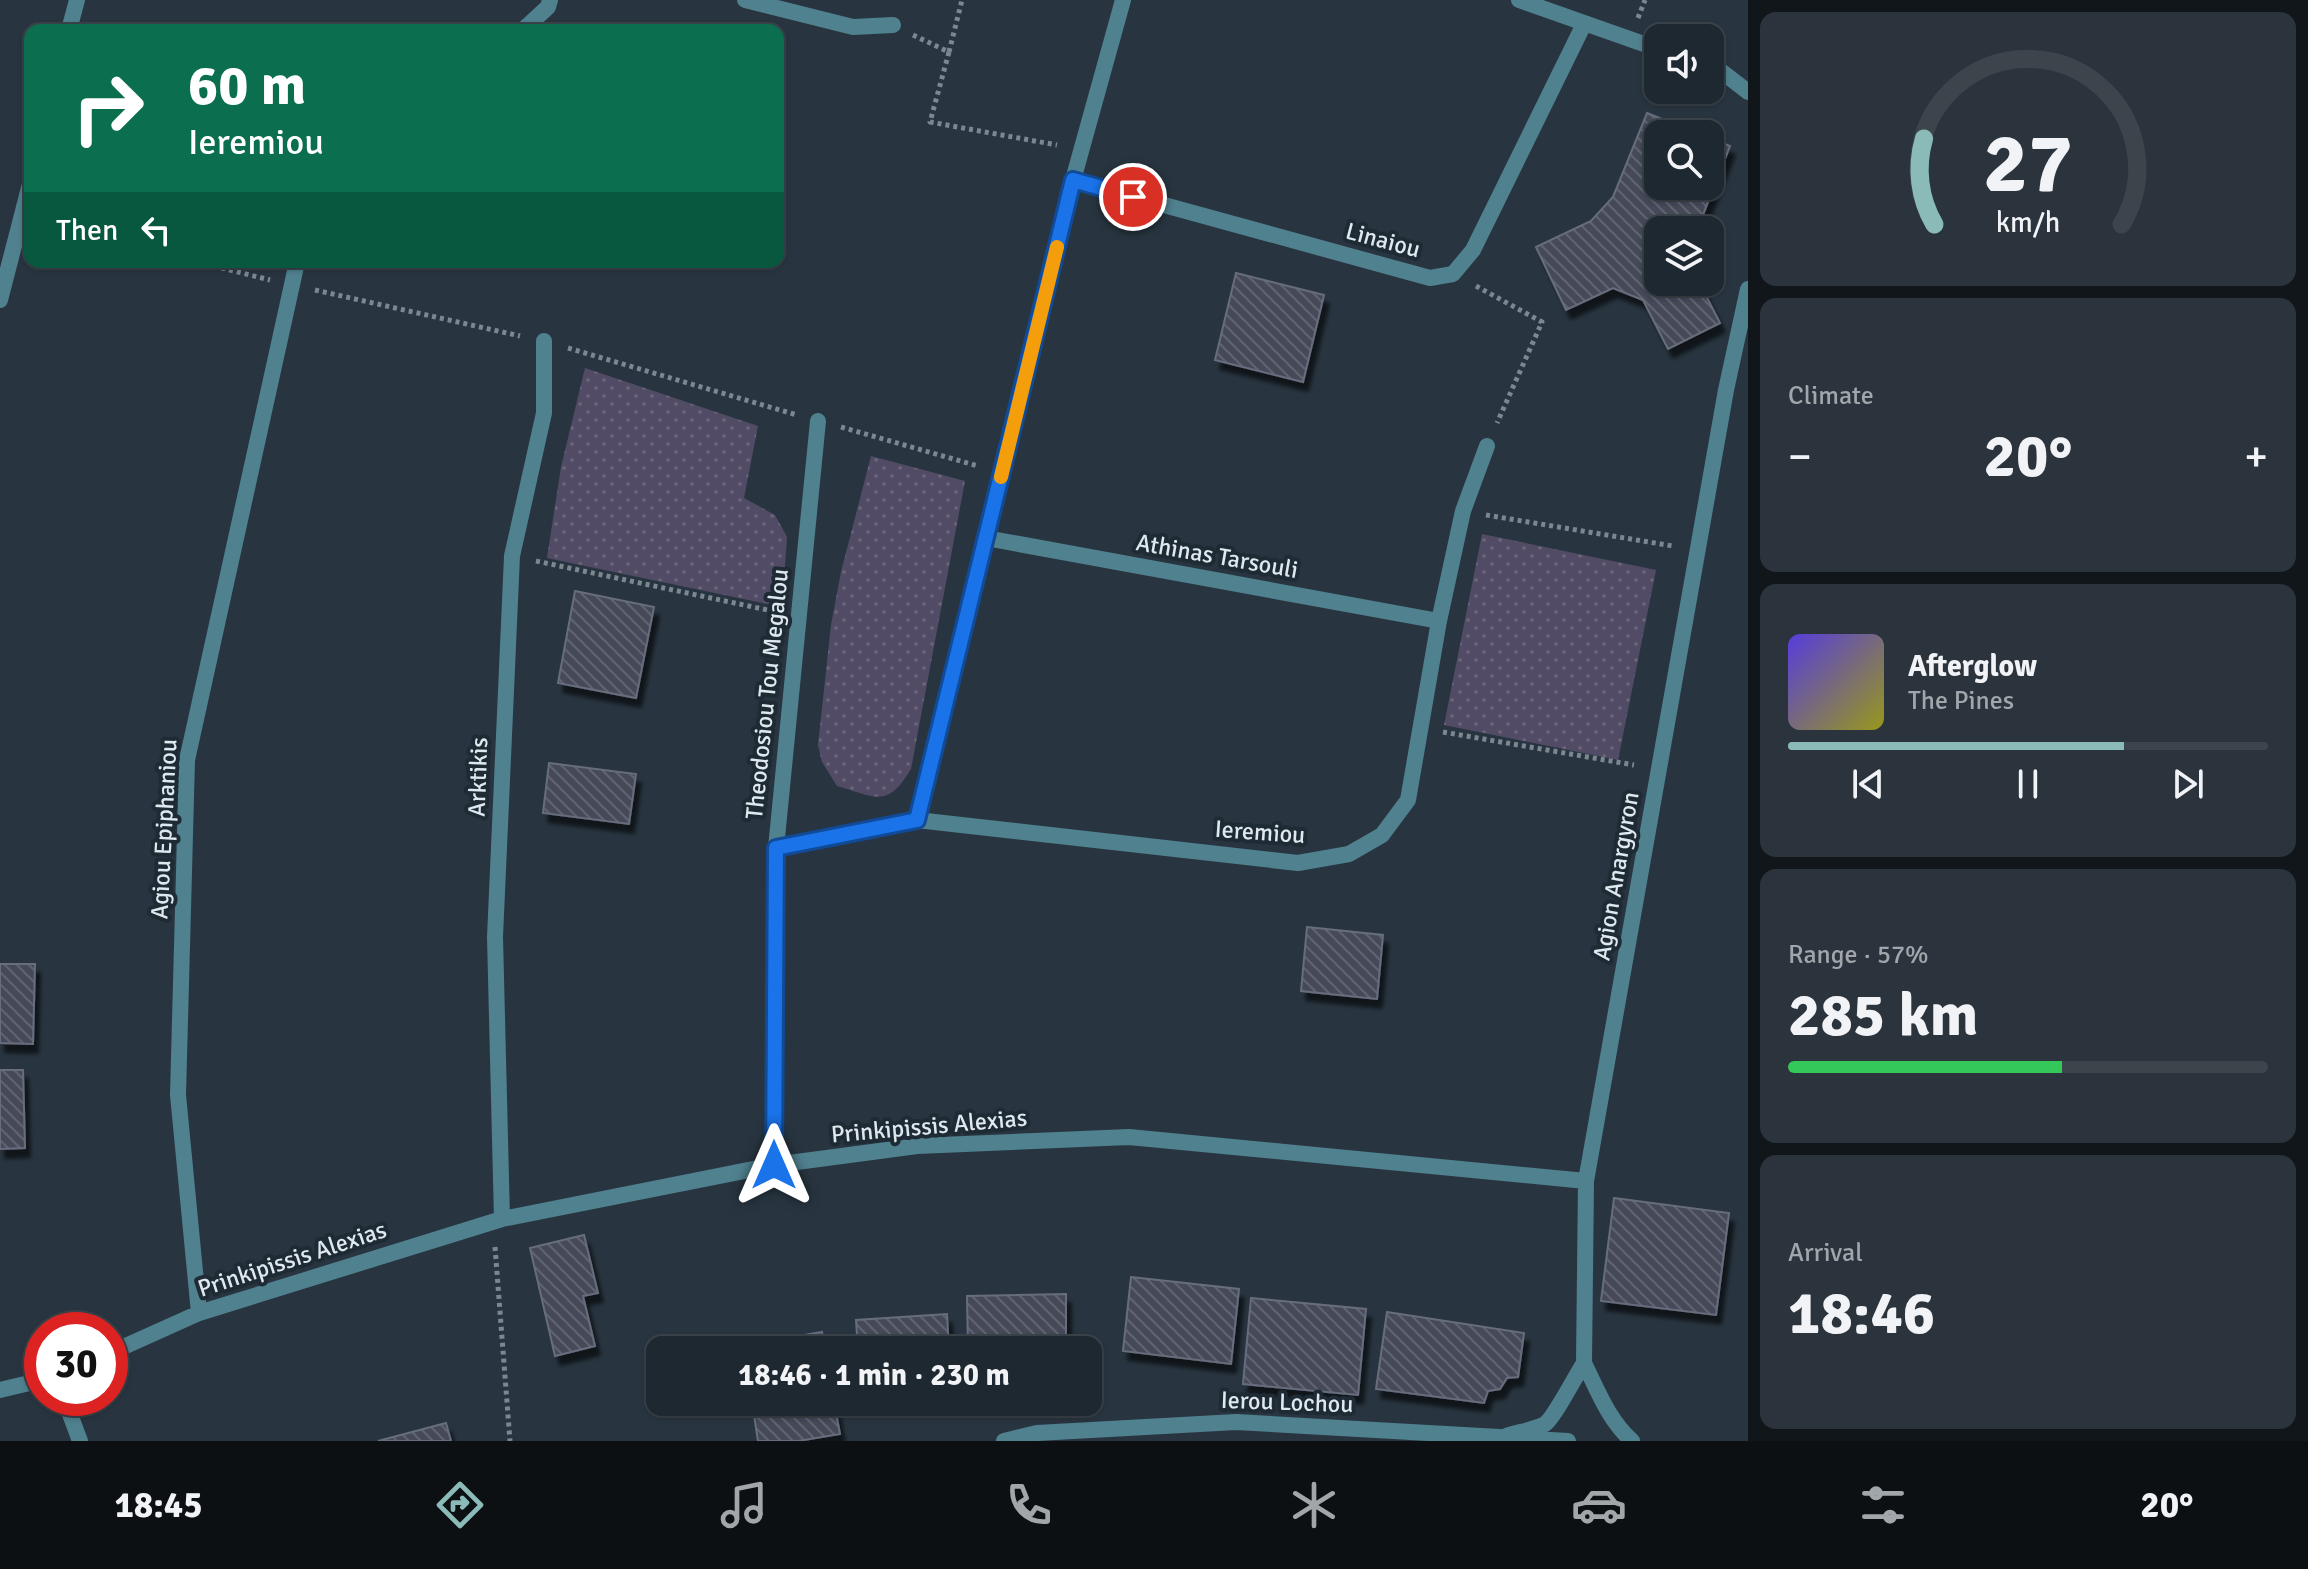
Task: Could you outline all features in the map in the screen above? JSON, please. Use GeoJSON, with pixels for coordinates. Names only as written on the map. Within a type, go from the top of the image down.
{"type":"FeatureCollection","features":[{"type":"Feature","properties":{"kind":"street"},"geometry":{"type":"LineString","coordinates":[[71,24],[77,0]]}},
{"type":"Feature","properties":{"kind":"street"},"geometry":{"type":"LineString","coordinates":[[530,24],[548,7],[550,0]]}},
{"type":"Feature","properties":{"kind":"street"},"geometry":{"type":"LineString","coordinates":[[745,0],[853,27],[893,25]]}},
{"type":"Feature","properties":{"kind":"street"},"geometry":{"type":"LineString","coordinates":[[917,820],[1073,180],[1123,0]]}},
{"type":"Feature","properties":{"kind":"street"},"geometry":{"type":"LineString","coordinates":[[1519,0],[1644,44]]}},
{"type":"Feature","properties":{"kind":"street"},"geometry":{"type":"LineString","coordinates":[[1453,274],[1473,250],[1584,24]]}},
{"type":"Feature","properties":{"kind":"street"},"geometry":{"type":"LineString","coordinates":[[1724,73],[1748,92]]}},
{"type":"Feature","properties":{"kind":"street","name":"Linaiou"},"geometry":{"type":"LineString","coordinates":[[1073,180],[1430,278],[1453,274]]}},
{"type":"Feature","properties":{"kind":"street"},"geometry":{"type":"LineString","coordinates":[[0,300],[24,207]]}},
{"type":"Feature","properties":{"kind":"street","name":"Agiou Epiphaniou"},"geometry":{"type":"LineString","coordinates":[[199,1313],[178,1095],[187,760],[295,268]]}},
{"type":"Feature","properties":{"kind":"street","name":"Agion Anargyron"},"geometry":{"type":"LineString","coordinates":[[1584,1363],[1586,1181],[1726,390],[1748,289]]}},
{"type":"Feature","properties":{"kind":"street","name":"Arktikis"},"geometry":{"type":"LineString","coordinates":[[497,1220],[495,937],[512,556],[544,413],[544,341]]}},
{"type":"Feature","properties":{"kind":"street","name":"Theodosiou Tou Megalou"},"geometry":{"type":"LineString","coordinates":[[774,1165],[776,848],[818,421]]}},
{"type":"Feature","properties":{"kind":"street","name":"Ieremiou"},"geometry":{"type":"LineString","coordinates":[[776,848],[917,820],[1298,863],[1349,854],[1382,835],[1408,800],[1439,621],[1463,511],[1487,446]]}},
{"type":"Feature","properties":{"kind":"street","name":"Athinas Tarsouli"},"geometry":{"type":"LineString","coordinates":[[986,538],[1439,621]]}},
{"type":"Feature","properties":{"kind":"street","name":"Prinkipissis Alexias"},"geometry":{"type":"LineString","coordinates":[[128,1345],[199,1313],[497,1220],[774,1165],[917,1146],[1129,1137],[1586,1181]]}},
{"type":"Feature","properties":{"kind":"street"},"geometry":{"type":"LineString","coordinates":[[1506,1436],[1545,1424],[1584,1363]]}},
{"type":"Feature","properties":{"kind":"street"},"geometry":{"type":"LineString","coordinates":[[1584,1363],[1608,1414],[1632,1441]]}},
{"type":"Feature","properties":{"kind":"street"},"geometry":{"type":"LineString","coordinates":[[0,1390],[24,1384]]}},
{"type":"Feature","properties":{"kind":"street"},"geometry":{"type":"LineString","coordinates":[[71,1416],[80,1441]]}},
{"type":"Feature","properties":{"kind":"street","name":"Ierou Lochou"},"geometry":{"type":"LineString","coordinates":[[1004,1441],[1037,1433],[1236,1422],[1568,1441]]}},
{"type":"Feature","properties":{"kind":"path"},"geometry":{"type":"LineString","coordinates":[[962,0],[930,122],[1081,150]]}},
{"type":"Feature","properties":{"kind":"path"},"geometry":{"type":"LineString","coordinates":[[893,25],[949,52]]}},
{"type":"Feature","properties":{"kind":"path"},"geometry":{"type":"LineString","coordinates":[[222,268],[544,341],[1002,473]]}},
{"type":"Feature","properties":{"kind":"path"},"geometry":{"type":"LineString","coordinates":[[1453,274],[1542,322],[1487,446]]}},
{"type":"Feature","properties":{"kind":"path"},"geometry":{"type":"LineString","coordinates":[[1463,511],[1698,550]]}},
{"type":"Feature","properties":{"kind":"path"},"geometry":{"type":"LineString","coordinates":[[512,556],[799,617]]}},
{"type":"Feature","properties":{"kind":"path"},"geometry":{"type":"LineString","coordinates":[[1420,728],[1659,769]]}},
{"type":"Feature","properties":{"kind":"path"},"geometry":{"type":"LineString","coordinates":[[497,1220],[510,1441]]}},
{"type":"Feature","properties":{"kind":"shaded area"},"geometry":{"type":"Polygon","coordinates":[[[585,368],[758,426],[744,498],[775,515],[787,537],[782,607],[547,558],[561,467],[585,368]]]}},
{"type":"Feature","properties":{"kind":"shaded area"},"geometry":{"type":"Polygon","coordinates":[[[871,456],[965,481],[911,769],[895,790],[880,797],[837,786],[822,762],[818,745],[831,625],[841,572],[871,456]]]}},
{"type":"Feature","properties":{"kind":"shaded area"},"geometry":{"type":"Polygon","coordinates":[[[1482,534],[1656,570],[1618,760],[1444,725],[1482,534]]]}},
{"type":"Feature","properties":{"kind":"building"},"geometry":{"type":"Polygon","coordinates":[[[1647,113],[1664,120],[1644,120],[1647,113]]]}},
{"type":"Feature","properties":{"kind":"building"},"geometry":{"type":"Polygon","coordinates":[[[1644,120],[1644,200],[1709,200],[1702,216],[1644,216],[1644,296],[1706,296],[1720,323],[1668,349],[1643,300],[1613,288],[1566,310],[1536,247],[1591,221],[1613,197],[1644,120]]]}},
{"type":"Feature","properties":{"kind":"building"},"geometry":{"type":"Polygon","coordinates":[[[1724,144],[1730,146],[1724,161],[1724,144]]]}},
{"type":"Feature","properties":{"kind":"building"},"geometry":{"type":"Polygon","coordinates":[[[1236,273],[1324,295],[1303,382],[1215,360],[1236,273]]]}},
{"type":"Feature","properties":{"kind":"building"},"geometry":{"type":"Polygon","coordinates":[[[575,591],[654,607],[636,698],[558,683],[575,591]]]}},
{"type":"Feature","properties":{"kind":"building"},"geometry":{"type":"Polygon","coordinates":[[[549,763],[636,774],[629,824],[543,813],[549,763]]]}},
{"type":"Feature","properties":{"kind":"building"},"geometry":{"type":"Polygon","coordinates":[[[1307,927],[1383,935],[1377,999],[1301,991],[1307,927]]]}},
{"type":"Feature","properties":{"kind":"building"},"geometry":{"type":"Polygon","coordinates":[[[0,964],[35,964],[33,1044],[0,1043],[0,964]]]}},
{"type":"Feature","properties":{"kind":"building"},"geometry":{"type":"Polygon","coordinates":[[[0,1070],[23,1070],[25,1148],[0,1149],[0,1070]]]}},
{"type":"Feature","properties":{"kind":"building"},"geometry":{"type":"Polygon","coordinates":[[[1614,1198],[1729,1213],[1716,1315],[1601,1301],[1614,1198]]]}},
{"type":"Feature","properties":{"kind":"building"},"geometry":{"type":"Polygon","coordinates":[[[584,1235],[598,1293],[583,1296],[595,1346],[555,1356],[530,1248],[584,1235]]]}},
{"type":"Feature","properties":{"kind":"building"},"geometry":{"type":"Polygon","coordinates":[[[1131,1277],[1239,1289],[1231,1364],[1123,1351],[1131,1277]]]}},
{"type":"Feature","properties":{"kind":"building"},"geometry":{"type":"Polygon","coordinates":[[[1066,1294],[1066,1336],[968,1336],[967,1296],[1066,1294]]]}},
{"type":"Feature","properties":{"kind":"building"},"geometry":{"type":"Polygon","coordinates":[[[1251,1298],[1366,1309],[1358,1395],[1243,1384],[1251,1298]]]}},
{"type":"Feature","properties":{"kind":"building"},"geometry":{"type":"Polygon","coordinates":[[[1387,1312],[1524,1333],[1518,1377],[1507,1378],[1500,1389],[1488,1391],[1484,1403],[1376,1389],[1387,1312]]]}},
{"type":"Feature","properties":{"kind":"building"},"geometry":{"type":"Polygon","coordinates":[[[947,1314],[948,1336],[857,1336],[856,1320],[947,1314]]]}},
{"type":"Feature","properties":{"kind":"building"},"geometry":{"type":"Polygon","coordinates":[[[822,1332],[823,1336],[799,1336],[822,1332]]]}},
{"type":"Feature","properties":{"kind":"building"},"geometry":{"type":"Polygon","coordinates":[[[754,1416],[837,1416],[840,1434],[798,1441],[758,1441],[754,1416]]]}},
{"type":"Feature","properties":{"kind":"building"},"geometry":{"type":"Polygon","coordinates":[[[446,1423],[451,1441],[378,1441],[446,1423]]]}},
{"type":"Feature","properties":{"kind":"slow traffic"},"geometry":{"type":"LineString","coordinates":[[1001,477],[1057,247]]}},
{"type":"Feature","properties":{"kind":"route"},"geometry":{"type":"LineString","coordinates":[[774,1165],[776,848],[917,820],[1073,180],[1133,197]]}}]}
